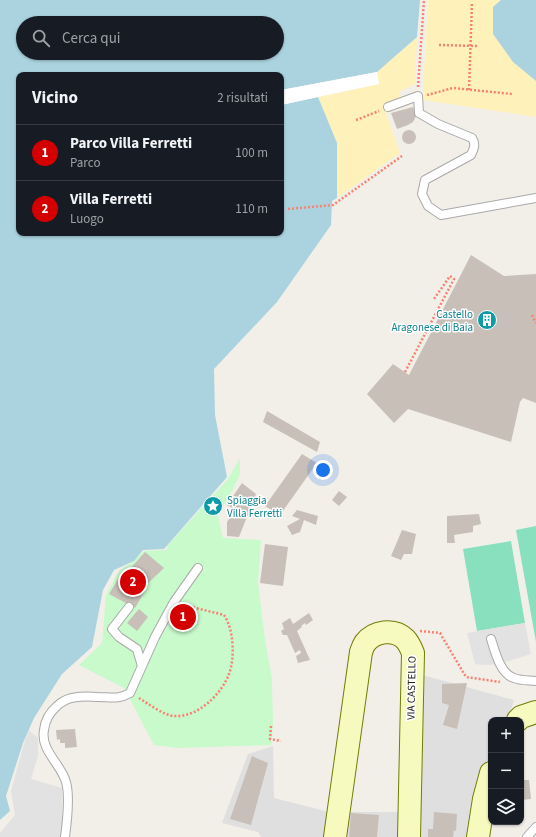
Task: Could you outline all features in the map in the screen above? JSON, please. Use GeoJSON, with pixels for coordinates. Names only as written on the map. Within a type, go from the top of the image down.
{"type":"FeatureCollection","features":[{"type":"Feature","properties":{"kind":"main road"},"geometry":{"type":"LineString","coordinates":[[335,837],[361,652],[371,637],[378,633],[396,633],[404,638]]}},
{"type":"Feature","properties":{"kind":"main road","name":"VIA CASTELLO"},"geometry":{"type":"LineString","coordinates":[[404,638],[412,653],[409,837]]}},
{"type":"Feature","properties":{"kind":"main road"},"geometry":{"type":"LineString","coordinates":[[521,717],[536,712]]}},
{"type":"Feature","properties":{"kind":"main road"},"geometry":{"type":"LineString","coordinates":[[478,837],[488,784]]}},
{"type":"Feature","properties":{"kind":"lane"},"geometry":{"type":"LineString","coordinates":[[388,107],[418,96],[419,113],[438,124],[472,138],[475,142],[471,155],[425,180],[422,194],[428,206],[441,215],[536,198]]}},
{"type":"Feature","properties":{"kind":"lane"},"geometry":{"type":"LineString","coordinates":[[65,837],[68,803],[66,783],[61,771],[47,748],[43,735],[45,722],[50,712],[65,700],[77,697],[114,698],[123,697],[130,693],[155,637],[174,602],[198,568]]}},
{"type":"Feature","properties":{"kind":"lane"},"geometry":{"type":"LineString","coordinates":[[129,607],[112,629],[119,637],[137,649],[142,666]]}},
{"type":"Feature","properties":{"kind":"lane"},"geometry":{"type":"LineString","coordinates":[[491,639],[499,664],[509,676],[536,681]]}},
{"type":"Feature","properties":{"kind":"lane"},"geometry":{"type":"LineString","coordinates":[[527,837],[536,827]]}},
{"type":"Feature","properties":{"kind":"path"},"geometry":{"type":"LineString","coordinates":[[424,0],[418,96],[453,88],[512,94]]}},
{"type":"Feature","properties":{"kind":"path"},"geometry":{"type":"LineString","coordinates":[[469,90],[472,2]]}},
{"type":"Feature","properties":{"kind":"path"},"geometry":{"type":"LineString","coordinates":[[439,44],[477,46]]}},
{"type":"Feature","properties":{"kind":"path"},"geometry":{"type":"LineString","coordinates":[[356,120],[388,107]]}},
{"type":"Feature","properties":{"kind":"path"},"geometry":{"type":"LineString","coordinates":[[288,209],[333,205],[402,156]]}},
{"type":"Feature","properties":{"kind":"path"},"geometry":{"type":"LineString","coordinates":[[405,372],[454,279],[450,276],[434,299]]}},
{"type":"Feature","properties":{"kind":"path"},"geometry":{"type":"LineString","coordinates":[[532,315],[536,323]]}},
{"type":"Feature","properties":{"kind":"path"},"geometry":{"type":"LineString","coordinates":[[130,693],[167,714],[172,716],[185,716],[204,706],[223,685],[229,674],[232,654],[232,636],[228,621],[224,615],[174,602]]}},
{"type":"Feature","properties":{"kind":"path"},"geometry":{"type":"LineString","coordinates":[[404,638],[418,631],[440,633],[466,676],[504,682]]}},
{"type":"Feature","properties":{"kind":"path"},"geometry":{"type":"LineString","coordinates":[[271,726],[270,739],[280,741]]}},
{"type":"Feature","properties":{"kind":"shaded area"},"geometry":{"type":"Polygon","coordinates":[[[525,623],[531,654],[499,664],[475,664],[467,633],[525,623]]]}},
{"type":"Feature","properties":{"kind":"shaded area"},"geometry":{"type":"Polygon","coordinates":[[[408,671],[514,700],[509,717],[488,717],[487,837],[261,837],[258,832],[222,823],[248,754],[273,746],[274,798],[329,812],[405,812],[408,671]]]}},
{"type":"Feature","properties":{"kind":"shaded area"},"geometry":{"type":"Polygon","coordinates":[[[29,730],[38,738],[38,756],[31,779],[62,788],[62,827],[60,837],[0,837],[0,833],[15,815],[11,791],[29,730]]]}},
{"type":"Feature","properties":{"kind":"sand"},"geometry":{"type":"Polygon","coordinates":[[[428,0],[501,0],[493,7],[513,62],[536,81],[536,117],[423,100],[428,0]]]}},
{"type":"Feature","properties":{"kind":"sand"},"geometry":{"type":"Polygon","coordinates":[[[417,37],[415,84],[399,92],[401,97],[383,105],[400,153],[337,198],[337,143],[318,97],[379,84],[377,72],[417,37]]]}},
{"type":"Feature","properties":{"kind":"green space"},"geometry":{"type":"Polygon","coordinates":[[[240,458],[240,475],[227,501],[216,515],[218,516],[223,538],[261,540],[258,583],[265,640],[272,679],[273,723],[271,745],[178,748],[154,745],[124,688],[79,665],[102,643],[106,595],[119,571],[144,551],[166,550],[168,548],[167,546],[228,479],[240,458]]]}},
{"type":"Feature","properties":{"kind":"green space"},"geometry":{"type":"Polygon","coordinates":[[[536,526],[536,642],[516,530],[536,526]]]}},
{"type":"Feature","properties":{"kind":"green space"},"geometry":{"type":"Polygon","coordinates":[[[511,541],[525,623],[477,631],[463,549],[511,541]]]}},
{"type":"Feature","properties":{"kind":"water"},"geometry":{"type":"Polygon","coordinates":[[[0,0],[420,0],[417,37],[377,72],[284,89],[284,72],[16,72],[16,236],[284,236],[284,104],[318,97],[337,143],[337,198],[332,201],[331,225],[277,302],[214,369],[215,415],[227,477],[164,549],[143,550],[134,561],[114,570],[103,590],[92,647],[62,674],[34,718],[23,743],[6,796],[10,811],[0,820],[0,0]]]}},
{"type":"Feature","properties":{"kind":"water"},"geometry":{"type":"Polygon","coordinates":[[[501,0],[536,0],[536,81],[513,62],[493,34],[493,7],[501,0]]]}},
{"type":"Feature","properties":{"kind":"pier"},"geometry":{"type":"Polygon","coordinates":[[[377,72],[379,84],[284,104],[284,89],[377,72]]]}},
{"type":"Feature","properties":{"kind":"building"},"geometry":{"type":"Polygon","coordinates":[[[413,107],[416,116],[413,122],[397,129],[391,113],[413,107]]]}},
{"type":"Feature","properties":{"kind":"building"},"geometry":{"type":"Polygon","coordinates":[[[406,130],[412,130],[416,134],[416,140],[412,144],[406,144],[402,140],[402,134],[406,130]]]}},
{"type":"Feature","properties":{"kind":"building","name":"Castello Aragonese di Baia"},"geometry":{"type":"Polygon","coordinates":[[[471,255],[504,276],[536,274],[536,403],[523,398],[520,402],[511,442],[408,409],[394,423],[367,394],[393,364],[409,375],[471,255]]]}},
{"type":"Feature","properties":{"kind":"building"},"geometry":{"type":"Polygon","coordinates":[[[267,411],[320,442],[317,452],[263,422],[267,411]]]}},
{"type":"Feature","properties":{"kind":"building"},"geometry":{"type":"Polygon","coordinates":[[[302,454],[317,463],[280,515],[265,506],[302,454]]]}},
{"type":"Feature","properties":{"kind":"building"},"geometry":{"type":"Polygon","coordinates":[[[242,483],[256,494],[239,537],[227,536],[227,522],[235,510],[227,505],[242,483]]]}},
{"type":"Feature","properties":{"kind":"building"},"geometry":{"type":"Polygon","coordinates":[[[339,491],[347,497],[339,506],[332,500],[339,491]]]}},
{"type":"Feature","properties":{"kind":"building"},"geometry":{"type":"Polygon","coordinates":[[[297,510],[318,516],[316,525],[304,520],[300,532],[292,535],[287,526],[300,519],[292,516],[297,510]]]}},
{"type":"Feature","properties":{"kind":"building"},"geometry":{"type":"Polygon","coordinates":[[[479,514],[481,524],[473,526],[473,532],[454,535],[455,543],[447,543],[447,516],[479,514]]]}},
{"type":"Feature","properties":{"kind":"building"},"geometry":{"type":"Polygon","coordinates":[[[402,530],[416,534],[412,554],[404,554],[401,560],[391,556],[402,530]]]}},
{"type":"Feature","properties":{"kind":"building"},"geometry":{"type":"Polygon","coordinates":[[[265,544],[288,547],[283,586],[260,583],[265,544]]]}},
{"type":"Feature","properties":{"kind":"building"},"geometry":{"type":"Polygon","coordinates":[[[145,552],[164,568],[144,587],[146,589],[135,608],[109,594],[121,574],[127,576],[130,569],[145,552]]]}},
{"type":"Feature","properties":{"kind":"building"},"geometry":{"type":"Polygon","coordinates":[[[139,609],[148,617],[137,631],[127,623],[139,609]]]}},
{"type":"Feature","properties":{"kind":"building"},"geometry":{"type":"Polygon","coordinates":[[[309,613],[313,620],[306,625],[305,623],[297,631],[310,660],[298,663],[296,656],[301,653],[300,650],[295,653],[287,635],[283,635],[281,631],[284,629],[282,623],[290,618],[293,624],[309,613]]]}},
{"type":"Feature","properties":{"kind":"building"},"geometry":{"type":"Polygon","coordinates":[[[467,683],[457,729],[443,725],[449,705],[442,703],[442,684],[467,683]]]}},
{"type":"Feature","properties":{"kind":"building"},"geometry":{"type":"Polygon","coordinates":[[[75,729],[77,747],[65,748],[65,743],[60,743],[60,739],[57,740],[56,730],[75,729]]]}},
{"type":"Feature","properties":{"kind":"building"},"geometry":{"type":"Polygon","coordinates":[[[252,756],[268,763],[251,825],[230,819],[252,756]]]}},
{"type":"Feature","properties":{"kind":"building"},"geometry":{"type":"Polygon","coordinates":[[[524,780],[529,780],[531,799],[524,800],[524,780]]]}},
{"type":"Feature","properties":{"kind":"building"},"geometry":{"type":"Polygon","coordinates":[[[434,812],[457,814],[456,831],[454,830],[453,837],[428,837],[428,829],[433,829],[434,812]]]}},
{"type":"Feature","properties":{"kind":"building"},"geometry":{"type":"Polygon","coordinates":[[[351,813],[379,815],[377,837],[349,837],[351,813]]]}},
{"type":"Feature","properties":{"kind":"place","name":"Castello Aragonese di Baia"},"geometry":{"type":"Point","coordinates":[487,320]}},
{"type":"Feature","properties":{"kind":"place","name":"Spiaggia Villa Ferretti"},"geometry":{"type":"Point","coordinates":[213,506]}},
{"type":"Feature","properties":{"kind":"place","name":"Villa Ferretti"},"geometry":{"type":"Point","coordinates":[133,582]}},
{"type":"Feature","properties":{"kind":"place","name":"Parco Villa Ferretti"},"geometry":{"type":"Point","coordinates":[183,617]}}]}
